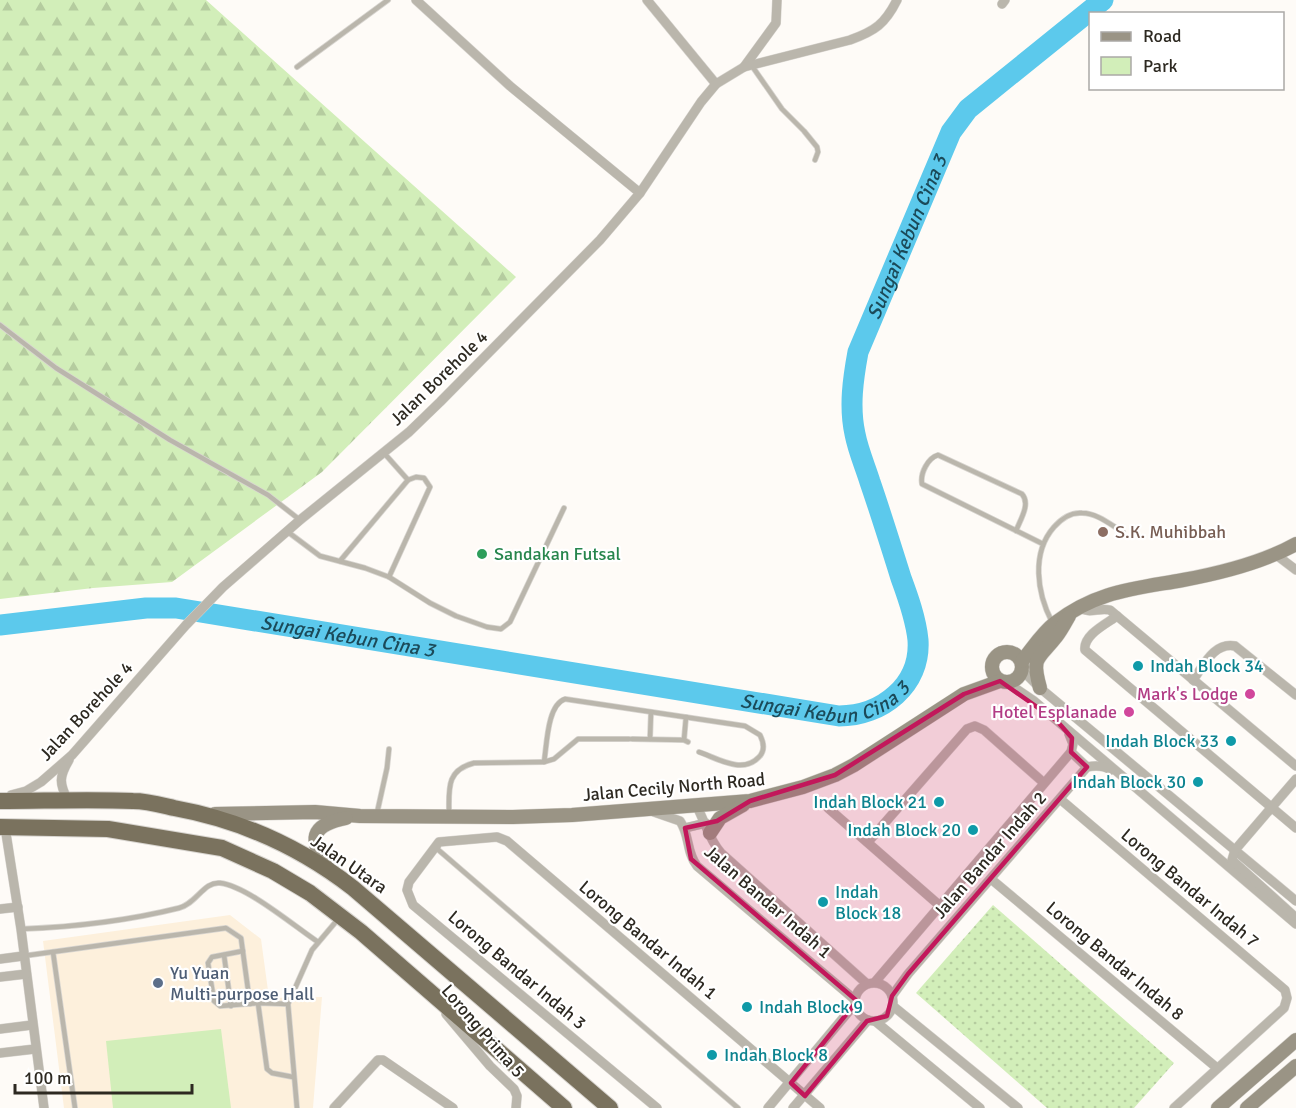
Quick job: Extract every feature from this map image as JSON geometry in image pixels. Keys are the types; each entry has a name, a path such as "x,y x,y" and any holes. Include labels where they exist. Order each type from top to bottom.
{"highway":[{"name":"Jalan Utara","path":"0,799 136,801 207,814 258,831 288,846 329,870 353,888 610,1108"},
{"path":"2,827 108,829 222,848 273,871 310,893 341,916 564,1108"}],"main road":[{"path":"1018,661 1006,651 997,655 992,664 999,677 1016,679 1018,661 1052,626 1075,610 1107,594 1215,573 1275,554 1296,544"},
{"path":"1040,688 1035,665 1037,658 1056,638 1075,610"},
{"name":"Jalan Cecily North Road","path":"207,814 306,812 360,816 560,815 750,801 794,790 835,775 855,765 964,694 969,687 999,677"},
{"path":"708,828 725,814 750,801"},
{"name":"Jalan Cecily North Road","path":"329,870 318,853 315,843 318,829 331,822 360,816"},
{"path":"1218,1108 1296,1040"},
{"path":"1246,1108 1296,1066"}],"street":[{"path":"416,0 510,86 640,193"},
{"path":"646,0 716,84"},
{"path":"748,66 776,23 777,0"},
{"name":"Jalan Borehole 4","path":"0,799 26,791 41,782 72,755 223,587 300,520 409,432 600,240 640,193 701,102 716,84 748,66 866,34 882,24 897,0"},
{"path":"1275,554 1296,570"},
{"path":"1075,610 1090,612 1110,610 1296,766"},
{"path":"1117,616 1087,638 1084,645 1085,651 1296,828"},
{"path":"1193,680 1218,647 1227,644 1235,646 1296,694"},
{"path":"1018,661 1040,688 1296,901"},
{"path":"999,677 1034,701 1296,924"},
{"path":"1057,721 1072,738 1071,752 1087,767 1105,766 1124,777"},
{"path":"868,842 967,729 975,726 984,730 1044,783"},
{"name":"Jalan Bandar Indah 2","path":"871,983 893,963 939,905 1071,752"},
{"path":"68,801 60,781 72,755"},
{"name":"Jalan Bandar Indah 2","path":"893,1001 908,974 1087,767"},
{"path":"1296,779 1232,855 1234,863 1271,893 1296,918"},
{"name":"Lorong Bandar Indah 7","path":"1060,799 1285,990 1287,998 1284,1008 1217,1068"},
{"name":"Jalan Bandar Indah 1","path":"696,805 715,846 721,853 871,983"},
{"path":"828,808 939,905"},
{"path":"644,809 677,819 685,828 708,828"},
{"path":"2,827 4,860 18,907 44,1108"},
{"name":"Jalan Bandar Indah 1","path":"685,828 691,859 697,866 854,1002"},
{"name":"Lorong Bandar Indah 1","path":"437,845 497,837 507,841 820,1108"},
{"name":"Lorong Bandar Indah 3","path":"437,845 409,882 407,890 413,905 657,1108"},
{"name":"Lorong Bandar Indah 8","path":"991,879 1217,1068"},
{"path":"0,909 18,907"},
{"path":"0,959 23,956"},
{"path":"0,977 26,974"},
{"name":"Lorong Prima 5","path":"416,979 490,1066 514,1089 517,1096 516,1108"},
{"path":"768,1108 791,1083 854,1002 860,987 871,983 886,986 893,1001 1018,1108"},
{"path":"794,1108 872,1021 887,1016 893,1001"},
{"path":"854,1002 859,1014 872,1021 980,1108"},
{"path":"0,1029 32,1025"},
{"path":"0,1053 35,1049"},
{"path":"334,1108 378,1060 383,1060 453,1108"},
{"path":"1173,1108 1217,1068"}],"lane":[{"path":"297,67 388,0"},
{"path":"748,66 782,109 817,147 815,160"},
{"path":"0,325 56,368 170,440 268,495 300,520"},
{"path":"384,453 408,480"},
{"path":"1016,531 1027,504 1022,494 938,454 931,458 922,474 922,484 1016,531 1043,544"},
{"path":"340,561 408,480 416,477 424,478 430,487 388,577"},
{"path":"288,532 320,556 388,577 456,616 487,627 501,629 510,622 564,508"},
{"path":"1052,626 1039,577 1040,552 1050,532 1062,518 1080,512 1095,515 1124,532"},
{"path":"544,762 553,709 564,699 751,728 760,735 764,746 758,759 745,765 734,765 699,752"},
{"path":"650,739 651,712"},
{"path":"450,816 450,785 453,776 464,765 544,762 554,759 578,739 686,741 686,717"},
{"path":"376,816 389,749"},
{"path":"437,845 738,1108"},
{"path":"21,929 79,926 149,916 184,907 209,885 219,882 245,892 318,942"},
{"path":"297,1108 288,1004 303,967 318,942 341,916"},
{"path":"23,956 226,928 241,938 250,1004"},
{"path":"243,951 212,957 208,963 214,1001 220,1006 258,1003 288,1004"},
{"path":"54,952 75,1108"},
{"path":"224,955 231,1005"},
{"path":"258,1003 267,1069 272,1073 293,1077"}],"highlighted area":[{"path":"1000,681 1057,721 1072,738 1071,752 1087,767 908,974 892,996 887,1016 867,1021 805,1096 791,1083 857,1001 691,859 685,828 717,821 750,801 835,775 964,694"}],"shaded area":[{"path":"230,915 261,939 269,998 322,997 313,1108 64,1108 43,941"}],"green space":[{"path":"0,0 206,0 516,277 322,472 172,582 0,599"},
{"path":"993,905 1174,1063 1134,1108 1047,1108 916,993"},
{"path":"221,1029 231,1108 113,1108 106,1041"}],"waterway":[{"name":"Sungai Kebun Cina 3","path":"0,625 146,608 176,608 839,716 855,715 884,704 906,684 913,671 918,640 911,608 855,434 852,403 858,352 951,132 968,109 1103,0"}],"place":[{"name":"S.K. Muhibbah","path":"1103,532"},
{"name":"Sandakan Futsal","path":"482,554"},
{"name":"Indah Block 34","path":"1138,666"},
{"name":"Mark's Lodge","path":"1250,694"},
{"name":"Hotel Esplanade","path":"1129,712"},
{"name":"Indah Block 33","path":"1231,741"},
{"name":"Indah Block 30","path":"1198,782"},
{"name":"Indah Block 21","path":"939,802"},
{"name":"Indah Block 20","path":"973,830"},
{"name":"Indah Block 18","path":"823,902"},
{"name":"Yu Yuan Multi-purpose Hall","path":"158,983"},
{"name":"Indah Block 9","path":"747,1007"},
{"name":"Indah Block 8","path":"712,1055"}]}
